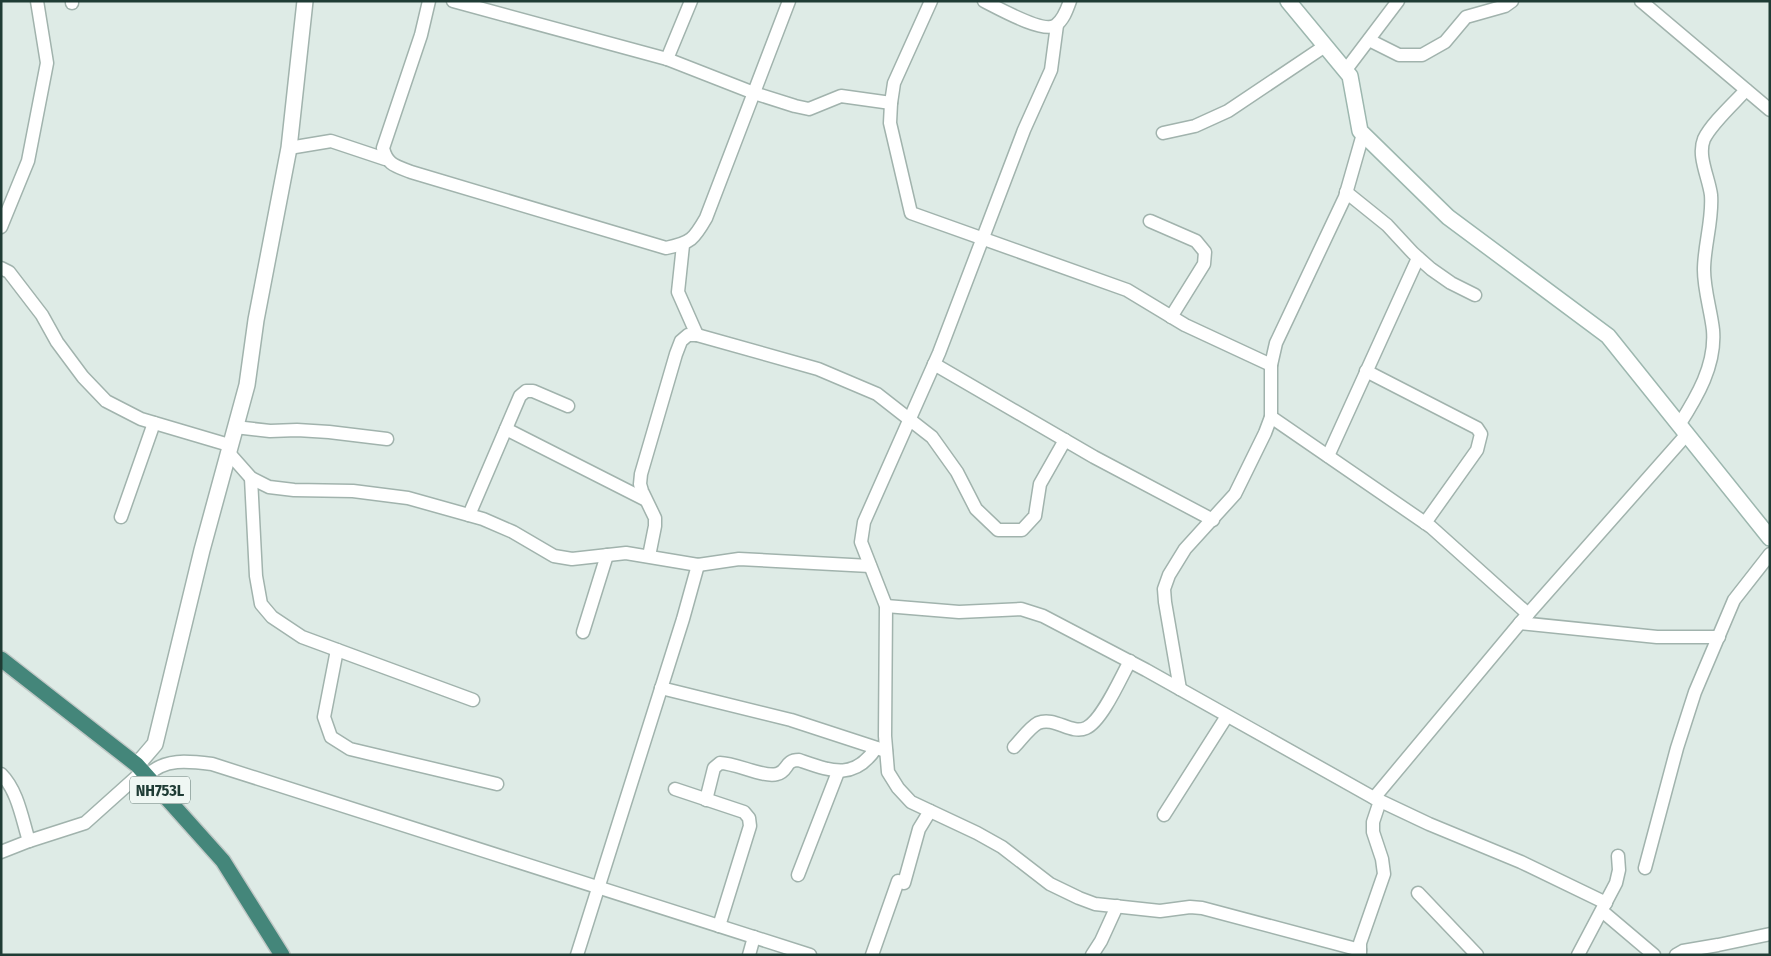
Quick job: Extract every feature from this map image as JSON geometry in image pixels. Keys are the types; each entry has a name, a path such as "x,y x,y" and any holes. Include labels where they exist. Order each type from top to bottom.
{"highway":[{"name":"NH753L","path":"2,660 142,771 224,862 282,955"}],"street":[{"path":"1,227 28,161 47,63 37,1"},
{"path":"1,852 85,823 142,771 155,744 166,692 228,449 247,385 256,320 289,148 305,1"},
{"path":"385,159 383,148 421,35 429,1"},
{"path":"453,1 475,4 667,59 754,93 795,106 809,109 841,96 891,103"},
{"path":"667,59 691,1"},
{"path":"289,148 330,141 385,159 411,172 666,248 683,244 696,235 706,218 789,1"},
{"path":"931,1 894,83 891,103 890,123 911,213 1127,290 1185,325 1271,365"},
{"path":"984,1 1040,26 1050,28 1064,17 1070,1"},
{"path":"1288,1 1350,76 1360,130 1448,217 1608,336 1770,538"},
{"path":"1346,71 1398,1"},
{"path":"1369,40 1399,55 1422,54 1445,42 1466,17 1505,6 1512,1"},
{"path":"1641,1 1770,110"},
{"path":"1056,25 1051,70 1024,130 934,364 864,522 861,542 886,606 885,736 881,749 888,772 898,788 911,802 977,833 1002,847 1050,884 1095,904 1160,911 1190,907 1202,908 1360,952 1360,943 1368,916 1384,874 1372,822 1377,800 1524,618 1683,429 1705,379 1713,340 1704,271 1711,196 1702,158 1703,140 1746,90"},
{"path":"1163,133 1195,126 1228,111 1325,46"},
{"path":"1180,689 1164,589 1169,575 1185,549 1235,494 1265,434 1271,417 1271,365 1276,343 1346,192 1364,134"},
{"path":"1346,192 1387,226 1418,258 1451,283 1475,295"},
{"path":"1150,221 1196,241 1205,252 1204,264 1171,317"},
{"path":"683,244 678,292 696,335"},
{"path":"1328,456 1418,258"},
{"path":"1,268 9,272 42,315 57,342 83,377 106,401 141,419 228,449 250,478 269,487 294,490 353,491 408,498 469,515 513,532 554,556 572,559 626,553 698,565 739,559 870,566"},
{"path":"649,556 655,518 644,499 640,484 676,354 681,341 688,335 696,335 818,369 878,394 932,437 957,472 976,509 998,530 1022,530 1035,516 1040,484 1065,440"},
{"path":"934,364 1065,440 1212,520"},
{"path":"1366,371 1477,428 1481,434 1477,450 1425,523"},
{"path":"469,515 520,396 526,390 533,391 568,406"},
{"path":"1271,417 1425,523 1524,618 1657,637 1719,637"},
{"path":"122,517 154,423"},
{"path":"234,427 270,431 329,432 387,439"},
{"path":"506,429 644,499"},
{"path":"250,478 256,576 261,604 272,617 302,637 473,700"},
{"path":"1645,868 1677,748 1695,692 1734,600 1770,554"},
{"path":"583,632 607,555"},
{"path":"577,955 683,619 698,565"},
{"path":"886,606 959,612 1022,609 1043,616 1130,661 1377,800 1521,862 1604,907 1654,955"},
{"path":"337,650 324,717 332,737 350,749 497,784"},
{"path":"1014,747 1036,724 1044,721 1078,730 1086,728 1097,720 1130,661"},
{"path":"661,688 791,720 881,749"},
{"path":"1164,815 1227,716"},
{"path":"706,800 714,768 720,763 728,763 769,774 777,774 785,770 788,763 793,760 799,760 838,772 860,766 881,749"},
{"path":"142,771 153,770 181,761 212,764 810,955"},
{"path":"798,875 838,772"},
{"path":"1,774 10,785 16,798 29,841"},
{"path":"674,790 744,812 749,818 750,826 719,926"},
{"path":"872,955 901,882 919,829 930,811"},
{"path":"1578,955 1616,883 1619,870 1618,856"},
{"path":"1418,893 1477,955"},
{"path":"1092,955 1101,941 1117,906"},
{"path":"1676,955 1683,950 1770,934"},
{"path":"749,955 754,937"}]}
